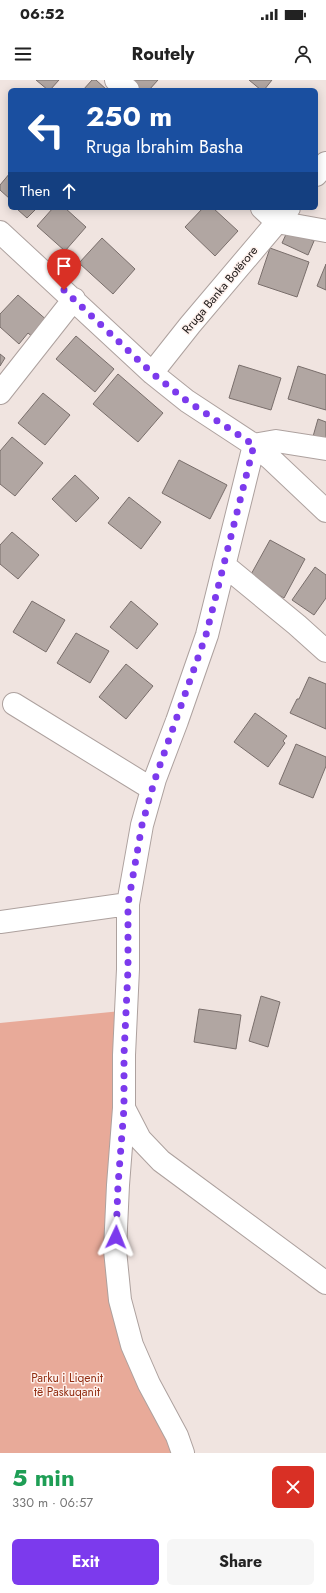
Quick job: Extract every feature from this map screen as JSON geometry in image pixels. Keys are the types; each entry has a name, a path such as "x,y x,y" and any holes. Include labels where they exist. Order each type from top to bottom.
{"street":[{"path":"116,80 126,88"},
{"path":"318,173 326,163"},
{"path":"276,213 326,231"},
{"name":"Rruga Banka Botërore","path":"152,373 276,213"},
{"path":"0,232 74,299 152,373 187,401 254,445 326,511"},
{"path":"0,393 74,299"},
{"path":"254,445 276,441 326,449"},
{"path":"183,1453 177,1436 149,1384 132,1345 120,1300 115,1250 124,1108 124,1055 128,969 128,904 142,825 152,788 206,635 254,445"},
{"path":"224,565 326,651"},
{"path":"14,704 152,788"},
{"path":"0,922 128,904"},
{"path":"124,1108 140,1138 161,1161 326,1283"}],"green space":[{"name":"Parku i Liqenit të Paskuqanit","path":"121,1011 107,1249 175,1453 0,1453 0,1023"}],"building":[{"path":"36,80 59,80 52,88 46,88"},
{"path":"92,80 96,80 105,88 85,88"},
{"path":"129,80 158,80 151,88 138,88"},
{"path":"249,80 272,80 266,88 259,88"},
{"path":"8,175 8,197 0,190 0,185"},
{"path":"18,210 35,210 27,218"},
{"path":"51,210 67,210 86,227 65,251 37,226"},
{"path":"201,210 215,210 238,231 215,256 185,227"},
{"path":"288,230 314,241 308,255 282,243"},
{"path":"102,238 135,269 113,294 79,263"},
{"path":"270,248 309,262 297,297 258,284"},
{"path":"326,264 326,290 317,286"},
{"path":"18,295 49,322 35,339 28,333 19,344 0,327 0,314"},
{"path":"76,336 114,369 95,392 56,359"},
{"path":"0,354 5,358 0,366"},
{"path":"239,365 281,378 271,410 229,398"},
{"path":"298,366 326,375 326,410 288,399"},
{"path":"118,374 163,413 138,442 93,404"},
{"path":"43,393 70,415 45,445 18,423"},
{"path":"318,419 326,422 326,444 312,440"},
{"path":"12,437 43,463 15,496 0,484 0,451"},
{"path":"179,460 227,485 210,519 162,493"},
{"path":"75,475 99,498 76,522 52,499"},
{"path":"129,497 161,522 141,549 108,523"},
{"path":"12,532 39,555 18,579 0,564 0,545"},
{"path":"270,540 305,559 284,598 249,578"},
{"path":"315,567 326,575 326,598 314,615 292,600"},
{"path":"32,601 65,620 46,652 13,632"},
{"path":"131,601 158,624 137,649 110,627"},
{"path":"76,633 109,651 90,683 57,663"},
{"path":"126,664 153,686 126,719 99,697"},
{"path":"309,677 326,684 326,729 290,713 297,699 299,699"},
{"path":"255,713 287,736 283,741 285,743 268,767 234,742"},
{"path":"296,744 326,757 326,766 313,798 279,784"},
{"path":"261,996 280,1002 268,1047 249,1041"},
{"path":"199,1009 241,1015 236,1049 194,1042"}],"route":[{"path":"64,290 152,373 187,401 254,445 206,635 177,721 155,779 142,825 128,904 128,969 124,1055 124,1108 118,1185 116,1237"}]}
